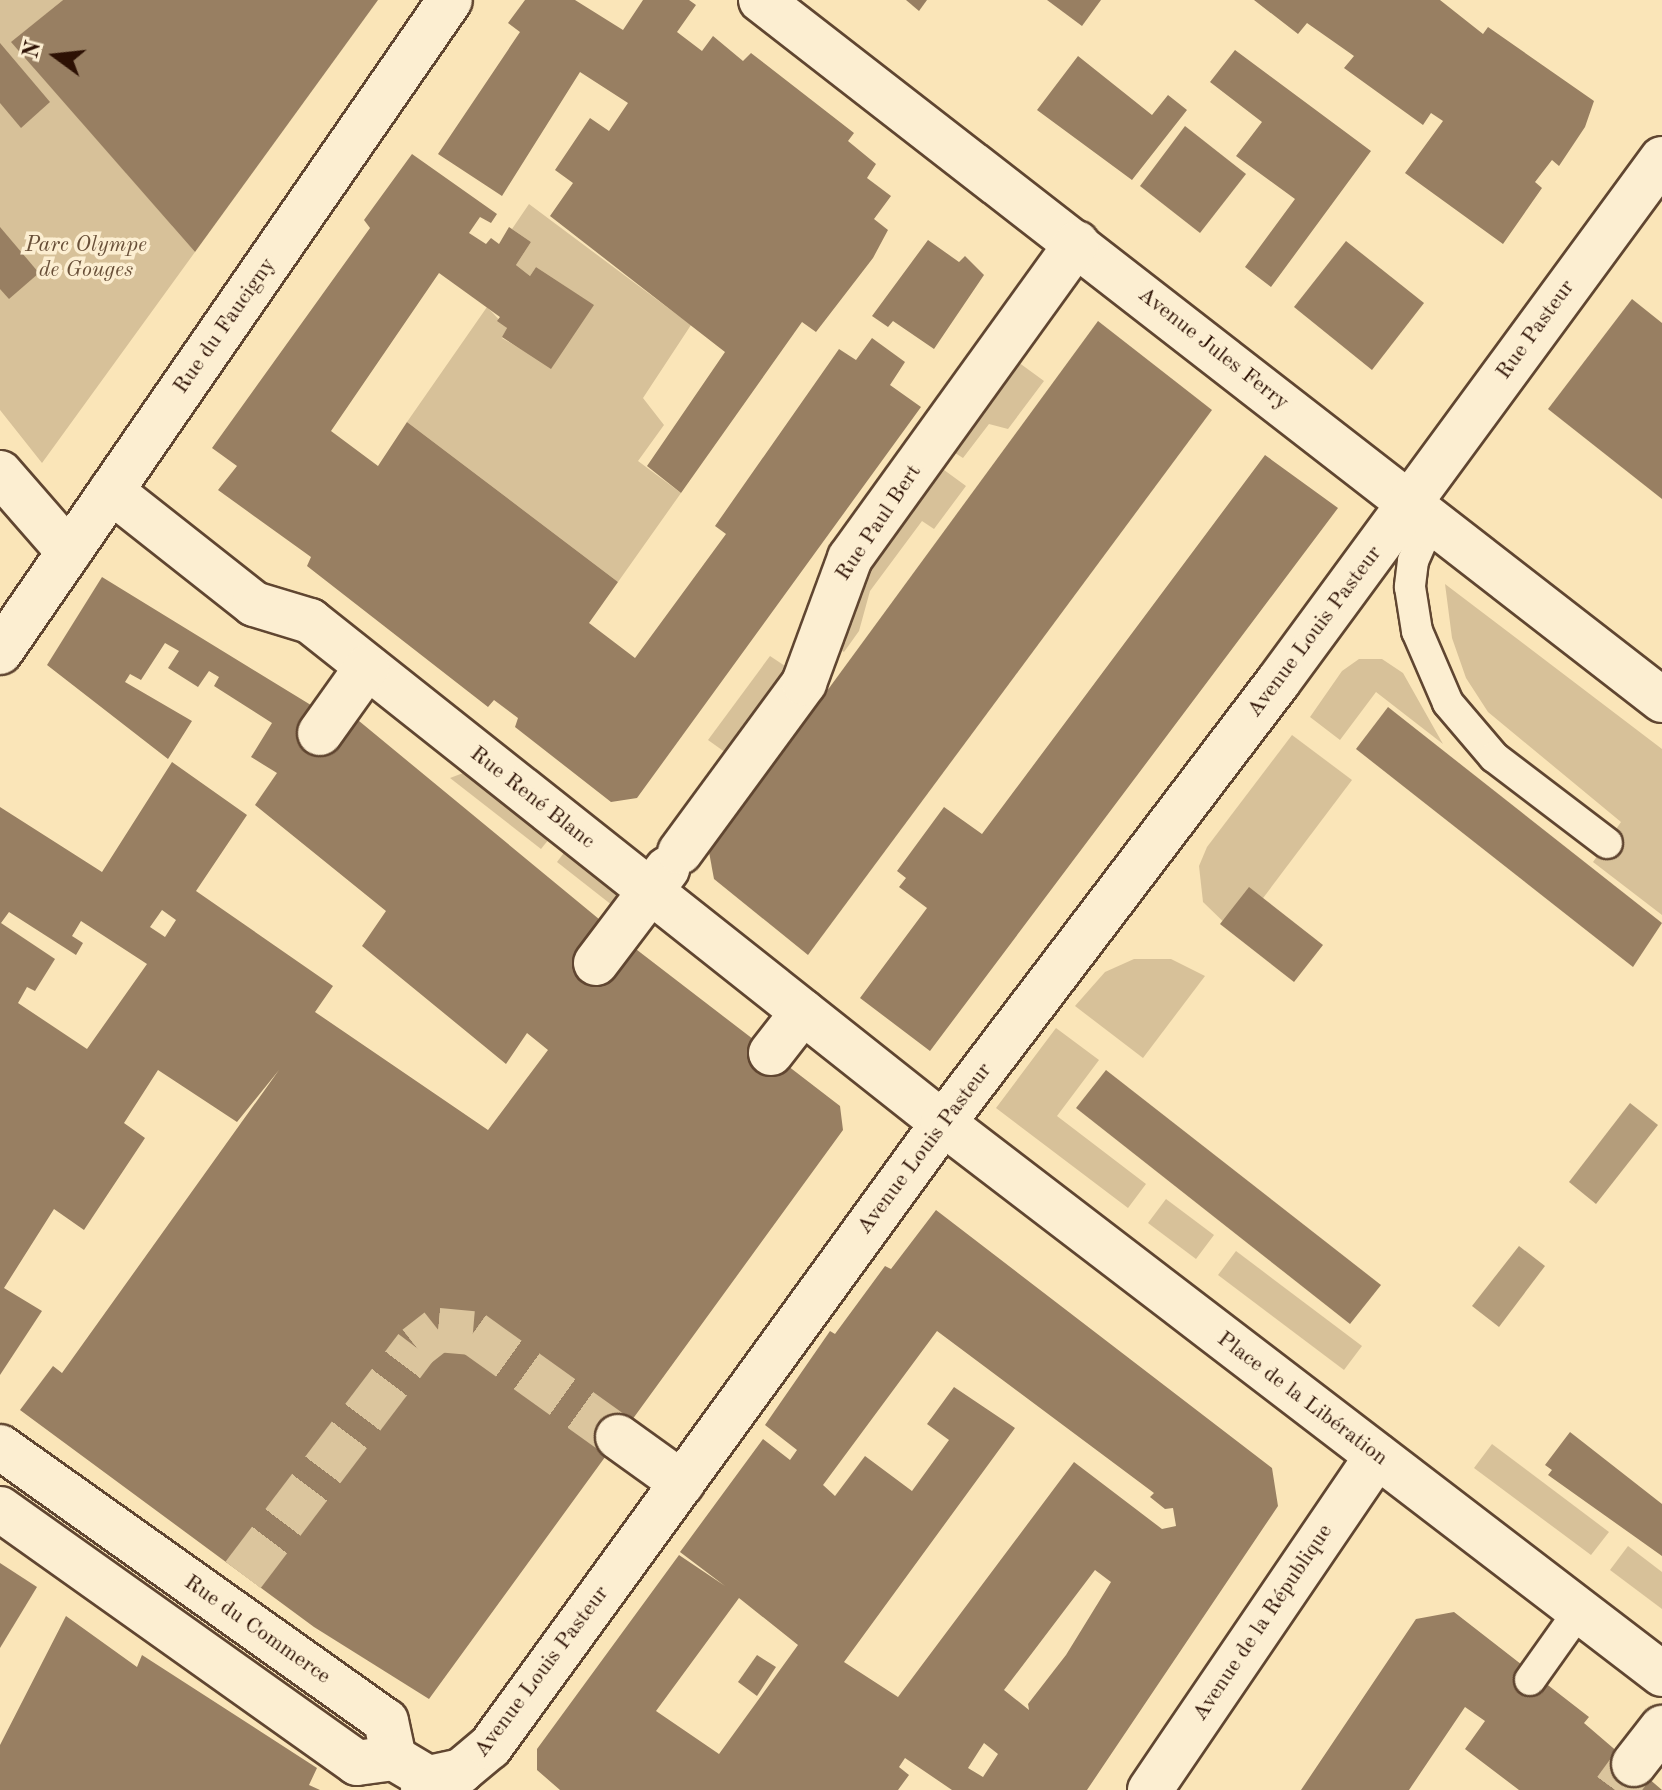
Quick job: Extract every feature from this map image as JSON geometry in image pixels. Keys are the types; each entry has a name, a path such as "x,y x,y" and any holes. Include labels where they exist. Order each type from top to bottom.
{"street":[{"name":"Rue du Faucigny","path":"0,652 450,0"},
{"name":"Avenue Jules Ferry","path":"761,0 1662,700"},
{"name":"Rue Pasteur","path":"1421,510 1662,159"},
{"name":"Rue Paul Bert","path":"596,963 804,683 843,570 1077,243"},
{"path":"0,473 69,552"},
{"name":"Rue René Blanc","path":"111,491 254,604 310,621 943,1123"},
{"name":"Avenue Louis Pasteur","path":"424,1779 461,1771 490,1747 943,1123 1278,682 1421,510"},
{"path":"320,733 367,667"},
{"path":"771,1053 803,1012"},
{"name":"Place de la Libération","path":"943,1123 1662,1674"},
{"path":"618,1437 682,1483"},
{"name":"Rue du Commerce","path":"0,1447 98,1516 233,1590 386,1721 424,1779"},
{"name":"Avenue de la République","path":"1150,1790 1377,1456"},
{"path":"0,1509 357,1763 424,1779"},
{"path":"74,1562 98,1516"},
{"path":"1634,1764 1662,1728"}],"lane":[{"path":"1421,510 1410,587 1417,631 1448,703 1494,757 1607,843"},
{"path":"1530,1680 1579,1611"}],"green space":[{"name":"Parc Olympe de Gouges","path":"0,0 63,0 12,42 195,252 42,463 0,410"},
{"path":"529,204 691,325 643,398 664,425 638,461 681,493 618,582 407,422 487,307 507,328 502,338 538,359 593,305 536,267 530,276 516,265 531,242 512,229"},
{"path":"1018,362 1044,381 1008,429 989,424 963,458 952,451"},
{"path":"940,467 966,486 934,529 922,521 870,591 859,631 844,652 836,647 856,581"},
{"path":"1445,584 1662,749 1662,915 1593,862 1621,822 1488,712 1466,678 1452,638"},
{"path":"770,656 791,670 729,755 708,740"},
{"path":"1359,659 1382,659 1403,673 1443,744 1376,692 1340,740 1310,717 1342,671"},
{"path":"1292,735 1352,780 1236,934 1203,902 1199,866 1207,847"},
{"path":"471,770 553,834 541,849 450,778"},
{"path":"569,846 635,897 622,913 557,862"},
{"path":"1134,959 1171,959 1205,976 1143,1058 1075,1006 1105,972"},
{"path":"1056,1028 1099,1060 1057,1116 1146,1184 1128,1208 996,1108"},
{"path":"1166,1199 1214,1235 1196,1259 1148,1223"},
{"path":"1236,1251 1362,1346 1344,1370 1218,1275"},
{"path":"1492,1444 1609,1532 1591,1555 1474,1468"},
{"path":"1628,1546 1662,1572 1662,1609 1610,1570"}],"shaded area":[{"path":"1630,1103 1658,1125 1596,1204 1569,1182"},
{"path":"1519,1246 1545,1266 1499,1327 1472,1306"}],"building":[{"path":"63,0 378,0 195,252 11,42"},
{"path":"525,0 575,0 623,30 643,0 689,0 696,5 677,32 702,51 713,36 743,61 751,53 854,133 848,141 876,164 867,178 891,196 874,219 888,230 873,258 816,332 802,322 681,493 647,466 725,352 550,216 573,183 555,170 590,118 609,131 628,103 580,72 502,196 438,154 520,32 508,23"},
{"path":"906,0 927,0 919,11"},
{"path":"1047,0 1101,0 1082,26"},
{"path":"1254,0 1440,0 1483,34 1488,27 1594,101 1585,127 1559,166 1552,160 1535,182 1542,188 1503,244 1405,173 1443,121 1431,113 1423,125 1344,68 1354,56 1307,23 1298,34"},
{"path":"0,43 50,102 21,128 0,103"},
{"path":"1235,50 1371,151 1271,287 1245,267 1295,199 1236,156 1262,122 1210,82"},
{"path":"1078,56 1152,115 1168,95 1187,110 1132,180 1037,110"},
{"path":"1185,126 1246,174 1200,233 1140,186"},
{"path":"412,154 497,214 491,223 480,217 469,233 486,244 491,238 499,244 509,227 531,242 516,265 530,276 536,267 594,305 551,369 502,337 507,328 497,321 500,317 439,273 331,431 378,466 407,422 618,582 589,623 635,658 726,534 715,526 839,349 856,360 872,338 905,362 890,385 921,407 637,798 611,802 515,727 518,718 494,700 488,707 307,566 311,557 218,490 237,466 212,448 370,228 364,220"},
{"path":"0,227 39,273 9,299 0,289"},
{"path":"928,240 959,262 965,256 984,275 934,349 893,321 888,327 872,316"},
{"path":"1346,241 1424,303 1372,370 1294,307"},
{"path":"1632,299 1662,323 1662,499 1548,409"},
{"path":"1098,321 1212,410 808,955 714,879 709,852"},
{"path":"1265,455 1338,508 930,1051 860,998 927,908 899,887 906,878 897,871 944,807 982,834"},
{"path":"102,577 319,710 353,716 628,943 840,1106 843,1130 429,1699 314,1627 20,1410 53,1366 62,1373 279,1070 237,1122 158,1070 124,1123 145,1138 84,1230 54,1209 4,1288 42,1311 0,1375 0,807 102,872 172,762 247,815 196,891 333,986 315,1012 488,1130 548,1050 527,1033 506,1064 362,946 386,911 255,805 277,773 251,757 272,723 214,686 219,677 209,671 198,687 168,668 179,651 165,643 141,680 130,674 125,682 192,721 168,759 47,665","holes":["162,910 176,920 165,937 150,927","9,912 76,955 83,943 72,936 81,921 147,964 87,1049 18,1003 27,987 35,991 55,959 1,923"]},
{"path":"1388,707 1662,923 1633,967 1356,749"},
{"path":"1249,887 1323,945 1294,982 1220,924"},
{"path":"1106,1070 1381,1285 1350,1324 1076,1108"},
{"path":"936,1210 1272,1468 1278,1506 1087,1790 952,1790 905,1758 899,1767 909,1775 898,1790 560,1790 537,1770 537,1749 679,1555 725,1586 680,1552 763,1439 790,1460 797,1450 765,1425 830,1331 835,1334 885,1266 891,1269","holes":["937,1331 1154,1493 1150,1497 1165,1509 1173,1508 1176,1526 1162,1529 1074,1462 898,1697 844,1662 1015,1428 954,1387 927,1424 949,1440 912,1491 865,1456 835,1496 823,1485","1095,1570 1111,1582 1066,1655 1028,1704 1029,1710 1004,1690","739,1598 798,1645 719,1754 656,1711","984,1743 998,1754 983,1777 968,1768"]},
{"path":"1570,1432 1662,1504 1662,1556 1548,1475 1552,1470 1545,1465"},
{"path":"0,1563 37,1587 0,1648"},
{"path":"1454,1612 1589,1717 1584,1723 1662,1790 1519,1790 1465,1749 1485,1721 1465,1707 1409,1790 1301,1790 1416,1619"},
{"path":"66,1616 137,1667 142,1655 317,1768 309,1785 320,1790 0,1790 0,1745"},
{"path":"757,1655 776,1667 757,1696 738,1682"}],"tunnel":[{"path":"243,1575 416,1347 438,1330 473,1333 618,1437"},
{"path":"1615,1790 1634,1764"}]}
